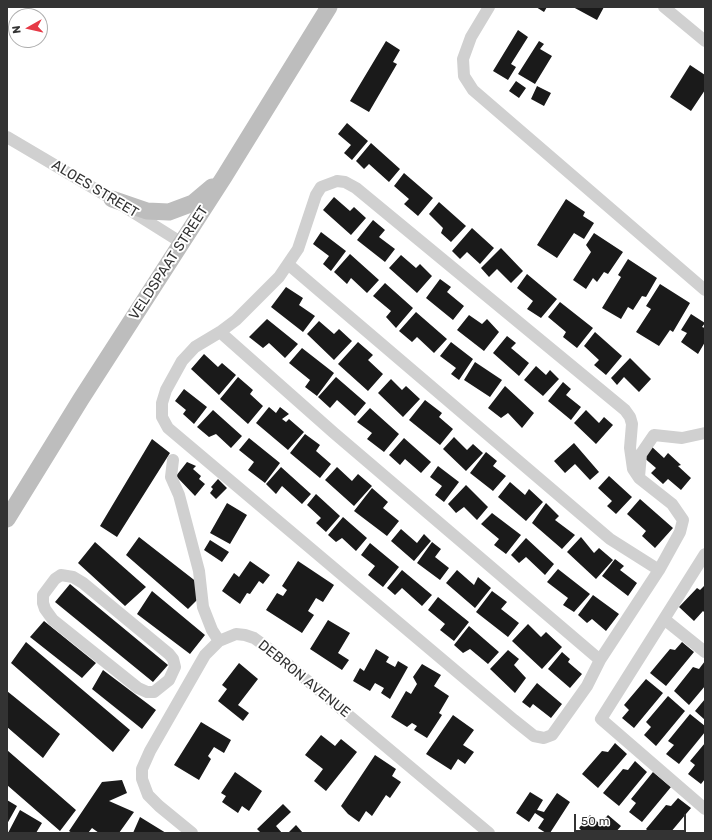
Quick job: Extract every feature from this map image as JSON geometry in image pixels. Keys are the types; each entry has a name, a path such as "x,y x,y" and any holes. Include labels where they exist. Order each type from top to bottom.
{"street":[{"name":"VELDSPAAT STREET","path":"7,519 81,399 224,177 329,7"},
{"path":"489,7 471,37 463,59 464,76 473,90 705,290"},
{"path":"664,7 705,41"},
{"name":"ALOES STREET","path":"7,137 112,199 182,243"},
{"path":"112,199 147,212 169,212 193,203 224,177"},
{"path":"337,181 345,182 356,188 625,410 630,417 632,424 631,459 634,469 639,478 666,498 683,520 680,532 659,570 600,660 587,686 552,735 544,738 534,736 168,428 162,417 162,403 166,390 182,361 195,347 220,332 265,292 289,265 298,250 316,195 321,188 337,181"},
{"path":"289,265 610,539 659,570"},
{"path":"220,332 358,454 600,660"},
{"path":"639,478 641,454 654,435 682,438 705,433"},
{"path":"173,460 172,477 179,495 199,571 204,607 212,630 219,641"},
{"path":"705,554 601,719 705,809"},
{"path":"61,575 66,575 83,583 169,654 173,659 175,667 169,680 154,692 147,692 138,688 53,620 43,603 44,595 55,579 61,575"},
{"path":"664,619 705,652"},
{"name":"DEBRON AVENUE","path":"192,833 148,795 142,779 142,769 150,751 205,655 219,641 236,634 254,638 272,651 489,833"},
{"path":"169,680 184,690"}],"building":[{"path":"536,7 547,7 544,12"},
{"path":"573,7 604,7 597,20"},
{"path":"518,30 528,37 511,64 516,67 508,80 493,71"},
{"path":"386,41 400,50 393,62 397,64 369,112 350,101"},
{"path":"539,41 544,44 540,49 552,56 535,84 518,74"},
{"path":"690,65 705,75 705,90 691,111 670,97"},
{"path":"516,81 526,88 519,98 509,91"},
{"path":"537,86 551,93 544,106 531,99"},
{"path":"347,123 368,141 352,160 344,153 351,145 338,134"},
{"path":"371,143 400,169 389,182 369,164 364,169 356,161"},
{"path":"404,173 433,198 418,216 404,204 409,199 394,186"},
{"path":"334,197 350,211 354,207 366,218 351,235 323,210"},
{"path":"566,199 585,212 583,216 594,223 584,239 574,233 557,258 537,245"},
{"path":"439,202 466,226 451,242 441,233 443,228 429,214"},
{"path":"373,220 385,230 379,237 395,249 385,262 357,240"},
{"path":"472,228 494,248 480,264 467,252 460,259 452,251"},
{"path":"321,232 346,251 331,271 323,264 329,256 313,244"},
{"path":"594,233 623,252 608,274 604,272 597,282 593,278 586,289 573,280 591,252 586,245"},
{"path":"501,248 523,271 511,283 497,269 489,277 481,268"},
{"path":"350,254 379,280 367,293 351,278 347,284 334,272"},
{"path":"401,255 416,268 420,264 432,276 417,293 389,268"},
{"path":"628,259 657,278 646,297 642,296 633,310 628,307 621,319 602,308 621,277 618,275"},
{"path":"527,274 557,299 541,318 527,309 533,301 517,288"},
{"path":"440,279 451,287 447,292 464,306 453,320 426,298"},
{"path":"385,283 413,308 396,328 386,317 391,311 373,296"},
{"path":"660,284 690,303 673,332 670,330 659,346 636,332 651,309 646,306"},
{"path":"286,287 303,298 299,305 315,316 303,332 271,307"},
{"path":"560,302 593,328 577,348 563,337 566,332 548,317"},
{"path":"416,312 447,339 434,353 417,337 412,342 399,331"},
{"path":"691,314 705,323 702,327 705,328 705,342 698,354 681,342 687,333 681,330"},
{"path":"469,315 482,324 487,319 499,332 484,351 457,330"},
{"path":"267,319 298,344 285,358 269,343 263,348 249,337"},
{"path":"319,321 334,334 339,329 352,341 334,360 307,334"},
{"path":"595,332 622,356 606,375 594,365 599,360 584,346"},
{"path":"507,336 516,343 511,348 529,363 519,376 493,353"},
{"path":"358,342 373,355 368,360 383,374 368,391 338,364"},
{"path":"451,342 473,359 459,380 451,374 456,368 440,356"},
{"path":"302,348 334,373 317,396 305,387 310,380 289,363"},
{"path":"204,354 218,367 222,363 236,375 219,395 191,369"},
{"path":"630,358 651,379 639,392 624,377 617,385 611,378"},
{"path":"475,362 502,380 490,397 464,380"},
{"path":"536,366 546,375 550,370 559,379 543,396 524,380"},
{"path":"238,377 253,390 250,394 263,406 248,424 220,399"},
{"path":"336,377 366,403 355,416 337,400 330,408 318,397"},
{"path":"391,379 402,390 406,386 420,399 403,417 378,393"},
{"path":"563,382 571,389 566,395 581,407 571,420 548,401"},
{"path":"505,386 534,413 522,428 508,413 501,418 488,408"},
{"path":"184,389 207,407 194,424 183,414 186,410 175,401"},
{"path":"425,400 442,413 439,417 453,429 440,445 409,420"},
{"path":"269,407 276,413 280,407 289,414 282,419 286,422 289,419 304,432 288,450 256,423"},
{"path":"370,408 399,434 384,452 367,439 372,433 357,422"},
{"path":"213,410 242,436 231,448 216,434 209,437 197,427"},
{"path":"586,410 599,423 604,417 613,425 596,444 574,423"},
{"path":"305,434 320,445 316,451 331,464 320,478 290,453"},
{"path":"454,437 467,450 473,444 483,453 466,471 443,449"},
{"path":"249,438 280,463 265,483 248,470 254,462 239,450"},
{"path":"404,438 431,462 421,473 405,459 400,465 389,455"},
{"path":"152,439 170,453 117,537 100,526"},
{"path":"574,443 599,472 590,480 575,464 565,473 554,461"},
{"path":"651,446 664,458 668,453 681,465 678,466 691,478 681,490 668,479 663,484 651,473 656,468 642,456"},
{"path":"486,452 497,461 493,466 506,476 493,491 470,473"},
{"path":"187,462 196,466 193,469 201,476 199,479 205,484 195,496 176,476"},
{"path":"438,466 459,482 444,502 435,495 442,486 430,477"},
{"path":"281,467 311,494 302,504 282,486 276,494 266,484"},
{"path":"337,467 352,481 358,474 372,486 354,506 325,480"},
{"path":"609,476 632,497 616,514 607,506 612,501 598,488"},
{"path":"218,479 227,488 216,499 210,493 213,489 211,487"},
{"path":"510,482 525,495 529,489 543,502 526,521 498,497"},
{"path":"466,485 488,507 477,520 464,507 456,513 448,504"},
{"path":"372,488 388,502 383,508 399,521 387,536 354,511"},
{"path":"316,494 340,516 326,532 316,523 321,518 307,505"},
{"path":"640,499 673,528 655,548 642,536 646,531 627,514"},
{"path":"227,503 247,515 230,544 210,533"},
{"path":"546,503 559,516 555,520 575,535 562,549 532,523"},
{"path":"492,513 521,535 506,554 494,545 499,539 481,524"},
{"path":"343,517 367,538 356,551 342,538 336,542 328,535"},
{"path":"401,529 417,543 424,534 431,541 414,561 391,541"},
{"path":"139,537 207,590 188,609 126,555"},
{"path":"581,537 594,553 599,548 613,560 596,579 567,552"},
{"path":"526,538 554,564 545,575 526,557 519,563 511,555"},
{"path":"210,540 229,552 222,562 204,550"},
{"path":"95,542 146,587 125,606 78,563"},
{"path":"432,542 441,549 435,557 449,568 440,580 417,563"},
{"path":"370,543 399,567 383,587 368,575 375,566 361,555"},
{"path":"615,559 624,566 620,570 637,583 628,596 602,576"},
{"path":"250,561 270,575 263,584 259,581 250,594 247,593 240,604 222,591 234,573 239,577"},
{"path":"298,561 334,585 323,602 316,598 308,611 314,615 302,633 266,610 277,593 283,596 287,590 282,586"},
{"path":"558,569 590,594 574,612 563,605 568,598 547,582"},
{"path":"402,570 432,595 422,606 402,588 395,595 387,588"},
{"path":"457,570 474,585 478,577 491,588 475,608 446,583"},
{"path":"70,584 168,665 153,682 55,602"},
{"path":"705,585 705,613 703,611 694,621 679,607 697,588 700,590"},
{"path":"152,591 205,635 190,654 137,614"},
{"path":"492,591 507,602 501,609 519,623 508,637 476,612"},
{"path":"593,595 619,614 606,631 592,619 587,623 578,615"},
{"path":"438,597 469,622 454,641 440,630 445,624 428,610"},
{"path":"328,620 350,633 338,653 349,660 342,670 310,649"},
{"path":"44,621 96,663 82,678 30,637"},
{"path":"528,624 541,637 546,632 562,647 542,669 512,641"},
{"path":"469,626 499,652 488,664 470,649 463,653 454,645"},
{"path":"26,642 130,730 113,752 11,663"},
{"path":"682,642 694,652 666,686 650,673 670,649 675,650"},
{"path":"376,649 389,657 386,662 395,667 398,661 408,667 390,699 381,693 384,688 375,683 370,691 353,681 360,668 364,671"},
{"path":"508,650 519,659 514,665 526,678 515,693 490,669"},
{"path":"562,652 570,659 568,662 582,674 570,688 548,669"},
{"path":"705,661 705,686 689,705 674,691 693,667 699,669"},
{"path":"239,663 258,679 238,705 249,713 243,721 218,701 227,689 222,685"},
{"path":"422,664 441,675 434,686 449,696 439,713 442,715 427,738 414,730 417,726 412,723 407,727 391,717 406,691 411,694 417,684 413,677"},
{"path":"103,670 156,710 142,729 92,689"},
{"path":"646,679 663,693 634,728 622,718 629,710 624,705"},
{"path":"537,683 562,704 551,718 533,704 530,708 522,702"},
{"path":"7,691 60,734 43,758 7,727"},
{"path":"668,696 685,711 656,746 644,735 651,727 646,722"},
{"path":"705,699 705,720 695,711"},
{"path":"690,714 705,726 705,732 679,764 666,754 674,745 668,741"},
{"path":"453,715 474,730 463,745 474,752 465,764 458,759 451,770 426,754"},
{"path":"201,722 231,740 224,753 214,747 208,756 211,759 199,780 174,765"},
{"path":"321,735 335,746 341,739 357,752 326,791 314,781 323,769 305,755"},
{"path":"615,743 627,754 598,788 582,774 602,751 608,752"},
{"path":"705,743 705,779 701,784 688,774 695,765 690,761"},
{"path":"7,750 76,810 60,831 7,785"},
{"path":"375,755 396,769 392,776 401,782 390,798 386,795 372,816 366,811 359,822 348,814 341,806"},
{"path":"635,761 647,772 619,806 603,793 623,769 628,770"},
{"path":"235,772 262,791 249,811 242,806 238,813 222,802 226,796 221,793"},
{"path":"653,772 671,787 642,822 629,812 636,803 631,799"},
{"path":"122,780 127,793 109,801 134,812 119,833 99,833 92,828 88,833 72,833 69,831 102,782"},
{"path":"530,792 543,800 537,810 544,812 557,793 570,802 550,833 546,833 538,828 544,819 535,813 529,822 516,813"},
{"path":"678,798 691,808 670,833 650,833 646,829 666,805 671,806"},
{"path":"7,800 17,806 7,824"},
{"path":"283,804 291,812 276,826 282,833 261,833 257,829"},
{"path":"20,810 42,823 36,833 8,833"},
{"path":"590,815 600,824 608,815 621,826 615,833 584,833 579,828"},
{"path":"140,817 166,833 133,833"},
{"path":"296,825 303,833 288,833"}]}
